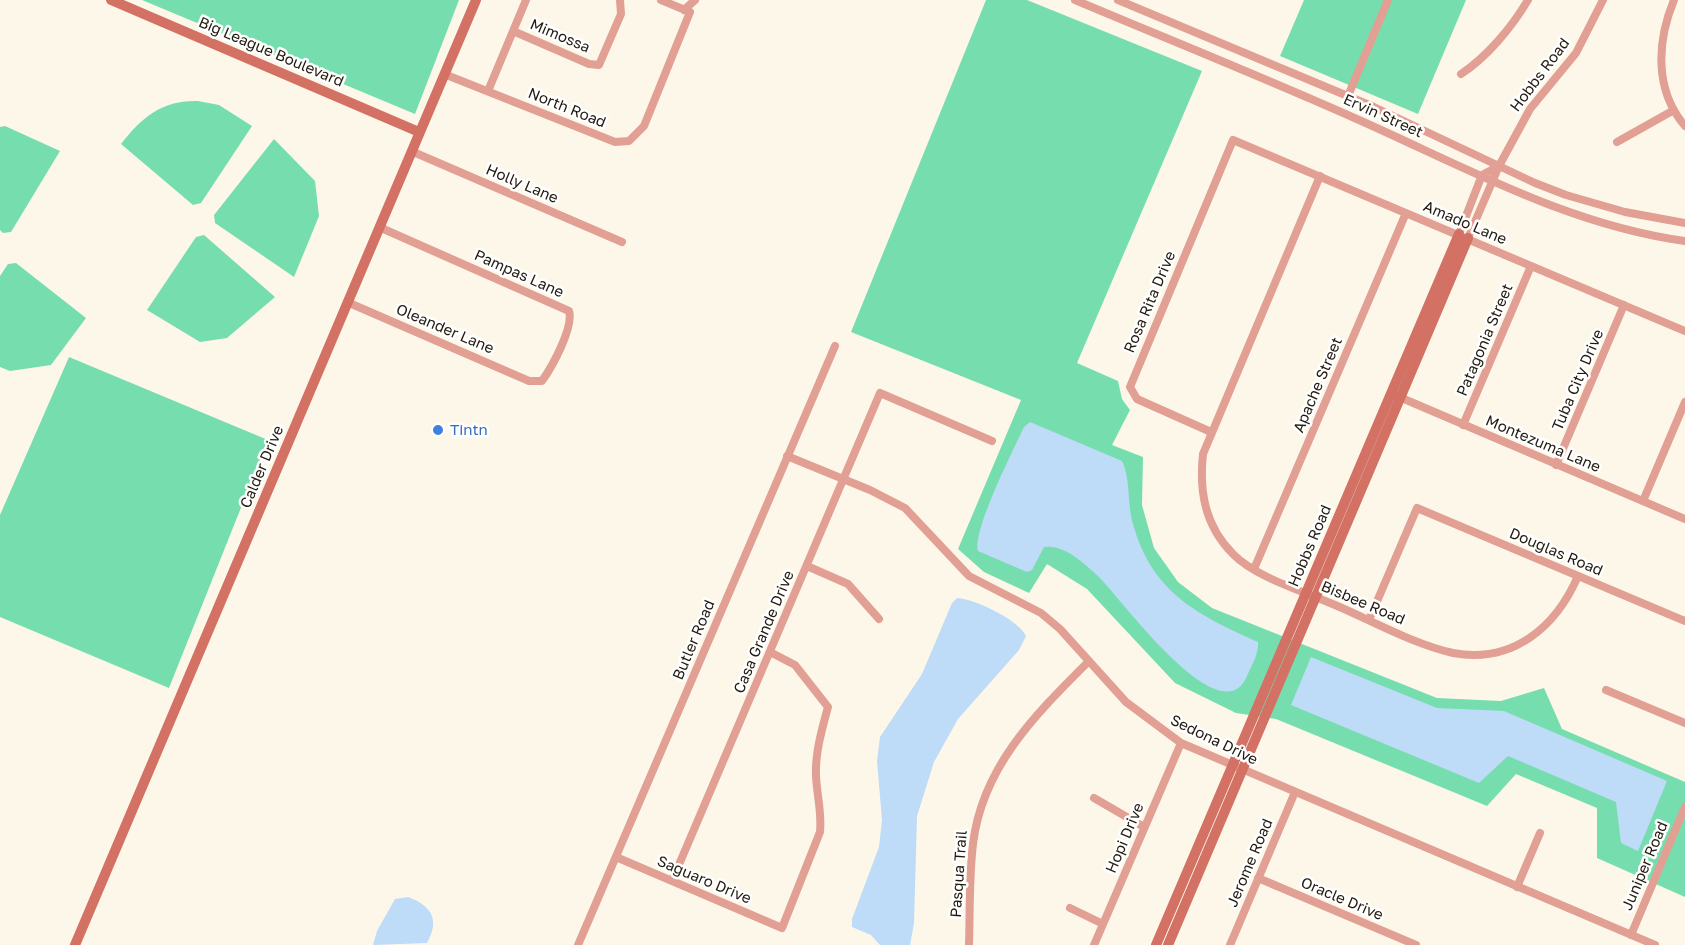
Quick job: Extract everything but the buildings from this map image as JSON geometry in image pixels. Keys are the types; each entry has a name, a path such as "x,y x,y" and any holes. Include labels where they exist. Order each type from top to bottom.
{"street":[{"name":"Big League Boulevard","path":"111,0 419,132"},
{"name":"Calder Drive","path":"75,945 476,0"},
{"path":"488,92 526,0"},
{"name":"Mimossa","path":"513,31 589,64 599,65 621,14 620,0"},
{"path":"661,0 684,10 695,0"},
{"name":"Ervin Street","path":"1075,0 1358,119 1493,182 1594,221 1685,242"},
{"name":"Ervin Street","path":"1118,0 1348,96 1566,195 1634,214 1685,223"},
{"path":"1348,96 1388,0"},
{"path":"1461,74 1474,66 1515,20 1528,0"},
{"name":"Hobbs Road","path":"1463,236 1530,109 1576,53 1604,0"},
{"path":"1674,0 1664,25 1660,54 1665,89 1674,110 1685,126"},
{"name":"North Road","path":"444,74 615,142 629,141 644,126 690,12 684,10"},
{"path":"1617,142 1674,110"},
{"name":"Amado Lane","path":"1233,140 1685,331"},
{"name":"Rosa Rita Drive","path":"1210,432 1137,399 1130,387 1233,140"},
{"name":"Holly Lane","path":"411,151 622,242"},
{"path":"1482,175 1499,166"},
{"name":"Hobbs Road","path":"1156,945 1237,768 1396,396 1463,236 1482,175"},
{"name":"Bisbee Road","path":"1320,176 1210,432 1203,454 1200,480 1207,516 1214,530 1233,554 1254,569 1369,620 1455,653 1485,653 1505,649 1527,640 1552,621 1563,608 1578,576"},
{"name":"Apache Street","path":"1254,569 1406,213"},
{"name":"Pampas Lane","path":"379,227 569,311 570,324 549,371 542,381 532,381"},
{"name":"Patagonia Street","path":"1463,425 1531,266"},
{"name":"Oleander Lane","path":"347,302 532,381"},
{"name":"Tuba City Drive","path":"1556,465 1624,305"},
{"name":"Butler Road","path":"578,945 835,346"},
{"name":"Casa Grande Drive","path":"672,881 879,393 992,441"},
{"name":"Montezuma Lane","path":"1396,396 1685,519"},
{"path":"1642,501 1685,402"},
{"name":"Sedona Drive","path":"787,456 894,501 905,508 969,576 1041,613 1060,629 1126,702 1181,743 1655,945"},
{"name":"Douglas Road","path":"1369,620 1417,508 1685,621"},
{"path":"807,566 848,584 879,619"},
{"name":"Saguaro Drive","path":"616,857 782,928 820,832 822,817 816,765 828,707 795,665 770,652"},
{"name":"Pasqua Trail","path":"969,945 972,845 977,818 989,784 1005,756 1031,720 1088,662"},
{"path":"1606,690 1685,723"},
{"name":"Hopi Drive","path":"1094,945 1181,743"},
{"name":"Hobbs Road","path":"1168,945 1237,768"},
{"name":"Jerome Road","path":"1230,945 1295,792"},
{"path":"1094,798 1144,827"},
{"name":"Juniper Road","path":"1631,935 1685,807"},
{"path":"1517,887 1540,833"},
{"name":"Oracle Drive","path":"1258,878 1416,945"},
{"path":"1071,908 1103,924"}],"green space":[{"path":"142,0 459,0 415,114"},
{"path":"986,0 1027,0 1202,71 1077,363 1118,381 1122,399 1130,410 1112,445 1143,457 1142,505 1154,548 1178,582 1212,608 1437,698 1501,701 1544,688 1562,729 1685,782 1685,897 1597,858 1597,808 1516,774 1487,806 1276,719 1236,713 1175,683 1087,589 1047,564 1029,593 984,572 958,549 1021,400 851,332"},
{"path":"1304,0 1466,0 1418,114 1280,56"},
{"path":"185,101 219,105 252,126 201,203 193,205 121,144 145,118 154,112"},
{"path":"5,126 60,151 11,232 3,233 0,230 0,127"},
{"path":"274,139 315,181 319,216 294,277 215,223 214,215"},
{"path":"204,235 275,297 227,338 200,342 147,310 196,237"},
{"path":"16,263 86,318 51,365 10,371 0,367 0,276 8,264"},
{"path":"69,357 268,440 169,688 0,617 0,515"}],"water":[{"path":"1030,422 1122,461 1127,476 1133,524 1141,548 1152,568 1165,585 1197,611 1258,642 1256,655 1247,676 1234,690 1216,689 1194,677 1148,633 1098,576 1066,551 1044,547 1032,570 1027,572 978,551 978,540 987,508 1024,427"},
{"path":"957,598 996,611 1015,623 1026,636 1019,650 958,719 934,762 917,816 914,923 910,945 880,945 871,935 852,927 852,919 879,847 882,820 877,761 880,737 922,674 952,603"},
{"path":"1311,657 1437,708 1504,711 1667,781 1638,851 1621,843 1616,802 1508,756 1479,783 1291,705"},
{"path":"408,897 423,905 431,915 433,927 427,943 373,945 377,931 395,899"}],"place":[{"name":"Tintn","path":"438,430"}]}
